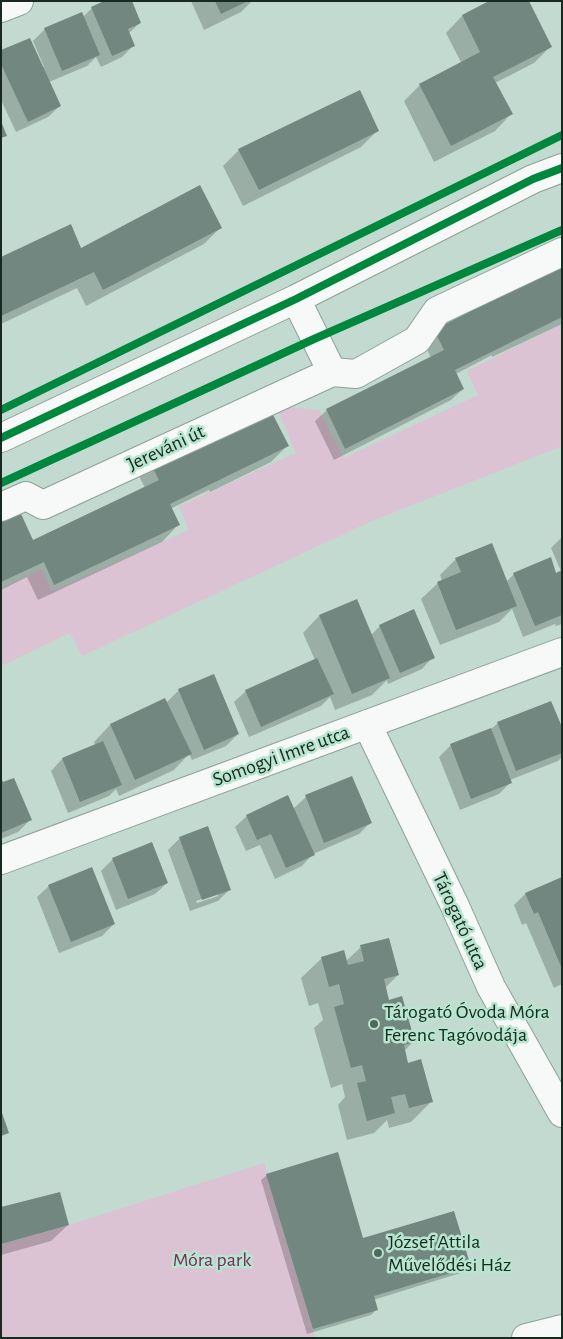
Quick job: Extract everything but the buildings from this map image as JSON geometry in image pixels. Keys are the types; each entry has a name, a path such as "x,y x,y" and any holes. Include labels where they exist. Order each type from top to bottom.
{"street":[{"path":"1,8 19,1"},
{"path":"533,179 562,158"},
{"path":"1,438 296,299 533,179 562,168"},
{"name":"Jereváni út","path":"1,507 26,496 43,505 332,372 356,374 417,340 437,311 562,252"},
{"path":"296,299 332,372"},
{"name":"Somogyi Imre utca","path":"1,860 562,652"},
{"name":"Tárogató utca","path":"367,724 454,904 491,987 562,1113"},
{"path":"526,1338 562,1329"}],"green space":[{"path":"562,324 562,446 372,521 82,656 70,633 1,666 1,588 42,569 52,591 189,530 179,506 296,453 276,406 319,410 344,458 478,395 467,371"},
{"name":"Móra park","path":"264,1163 315,1338 1,1338 1,1244 69,1225"}],"cycle path":[{"path":"1,410 562,135"},
{"path":"1,438 296,299 533,179 562,168"},
{"path":"1,483 314,339 562,230"}],"place":[{"name":"Tárogató Óvoda Móra Ferenc Tagóvodája","path":"374,1024"},
{"name":"József Attila Művelődési Ház","path":"378,1253"}]}
